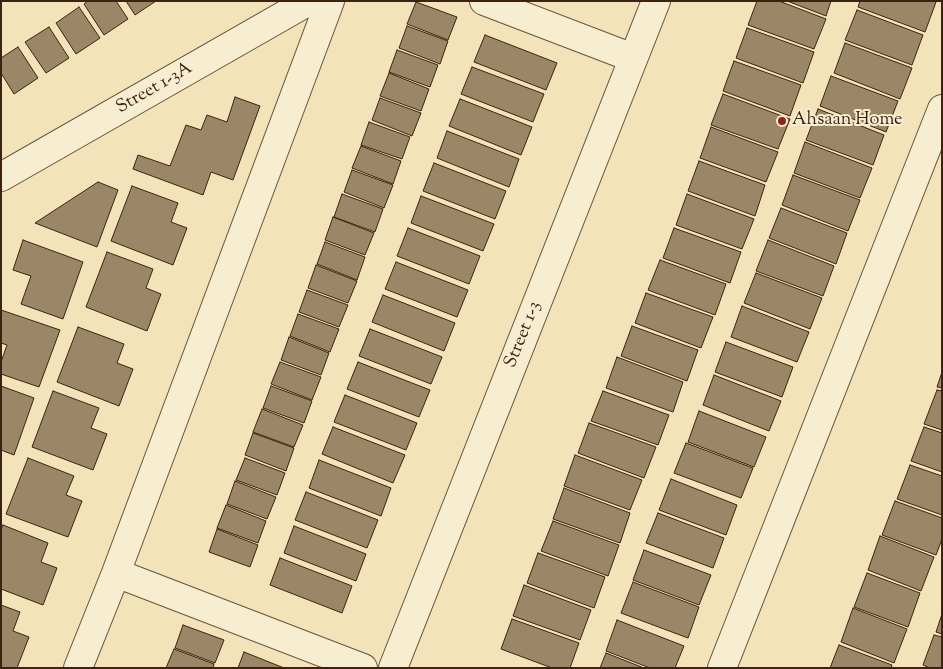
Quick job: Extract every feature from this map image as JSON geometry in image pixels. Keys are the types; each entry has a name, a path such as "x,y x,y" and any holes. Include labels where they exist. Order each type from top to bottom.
{"street":[{"name":"Street 1-3A","path":"1,177 310,1"},
{"path":"78,668 116,574 330,1"},
{"path":"484,1 633,58"},
{"name":"Street 1-3","path":"393,668 656,1"},
{"path":"722,668 942,109"},
{"path":"116,574 363,668"}],"building":[{"path":"88,1 116,1 128,19 104,35 84,4"},
{"path":"126,1 156,1 135,15"},
{"path":"757,1 779,1 826,19 814,49 748,25"},
{"path":"787,1 831,1 826,16"},
{"path":"860,1 936,2 925,32 858,7"},
{"path":"416,2 457,17 448,40 407,24"},
{"path":"79,7 100,38 76,54 56,23"},
{"path":"857,10 923,35 912,65 845,40"},
{"path":"407,26 448,41 440,64 399,48"},
{"path":"49,27 69,58 46,73 25,42"},
{"path":"747,28 814,52 803,83 736,58"},
{"path":"485,35 557,63 546,90 474,62"},
{"path":"845,43 912,68 900,99 834,73"},
{"path":"18,47 38,78 14,94 1,73 1,58"},
{"path":"397,50 438,65 430,87 389,72"},
{"path":"734,61 801,85 790,116 723,91"},
{"path":"472,67 544,94 533,122 461,94"},
{"path":"389,73 429,89 421,111 380,96"},
{"path":"831,76 898,101 886,132 820,106"},
{"path":"723,94 790,119 778,149 711,125"},
{"path":"235,97 260,106 233,180 211,172 203,195 133,169 138,155 170,166 186,125 201,130 207,115 227,122"},
{"path":"380,98 421,113 412,136 372,120"},
{"path":"460,99 532,127 521,155 449,126"},
{"path":"818,109 884,135 873,165 806,140"},
{"path":"369,122 410,137 402,159 361,145"},
{"path":"711,127 778,152 766,182 700,158"},
{"path":"447,131 519,159 509,187 437,158"},
{"path":"805,142 872,168 860,198 794,173"},
{"path":"361,146 401,161 393,184 352,168"},
{"path":"699,161 765,185 755,216 688,191"},
{"path":"434,163 506,191 495,219 423,191"},
{"path":"352,170 393,185 384,208 344,192"},
{"path":"793,175 860,200 848,231 782,205"},
{"path":"98,182 118,190 97,247 35,223"},
{"path":"132,186 178,203 171,222 187,228 173,265 111,241"},
{"path":"342,194 383,209 375,232 334,217"},
{"path":"687,194 754,219 742,249 676,225"},
{"path":"421,196 494,224 483,251 411,223"},
{"path":"781,208 847,233 836,264 769,238"},
{"path":"333,217 374,233 365,255 325,240"},
{"path":"408,228 480,256 469,284 397,256"},
{"path":"674,228 741,252 730,283 663,258"},
{"path":"23,240 83,262 63,319 21,304 31,276 13,270"},
{"path":"768,240 834,266 823,296 756,271"},
{"path":"325,242 365,257 357,280 317,264"},
{"path":"107,252 153,269 146,288 161,294 147,331 86,307"},
{"path":"660,260 726,284 715,315 648,290"},
{"path":"396,262 468,290 457,317 385,289"},
{"path":"316,265 357,281 348,303 308,288"},
{"path":"756,273 822,298 810,329 744,303"},
{"path":"307,290 348,305 339,327 299,312"},
{"path":"646,293 713,317 701,348 635,323"},
{"path":"383,295 455,323 444,351 372,322"},
{"path":"742,306 809,332 797,362 731,337"},
{"path":"1,310 60,330 39,387 1,374 1,362 7,345 1,343"},
{"path":"298,314 339,329 330,352 290,336"},
{"path":"632,326 698,350 687,381 621,356"},
{"path":"78,327 124,344 117,363 133,369 119,406 57,382"},
{"path":"370,329 442,357 431,384 359,356"},
{"path":"289,337 329,353 321,375 281,360"},
{"path":"726,342 793,367 782,397 715,372"},
{"path":"617,357 683,382 673,412 606,388"},
{"path":"280,362 321,377 312,400 271,384"},
{"path":"358,362 430,390 419,417 347,389"},
{"path":"942,372 942,388 937,387"},
{"path":"714,375 781,401 769,431 703,405"},
{"path":"1,386 34,398 14,455 1,450"},
{"path":"271,386 312,401 304,423 263,408"},
{"path":"937,390 942,391 942,430 924,424"},
{"path":"53,391 99,408 91,428 107,434 93,470 32,447"},
{"path":"603,391 669,415 658,445 591,421"},
{"path":"345,395 417,423 406,450 334,422"},
{"path":"262,409 303,425 294,447 253,432"},
{"path":"699,411 766,437 754,467 688,442"},
{"path":"589,423 656,447 644,478 578,453"},
{"path":"333,427 405,455 393,483 322,454"},
{"path":"924,427 942,433 942,472 911,461"},
{"path":"253,433 294,448 286,471 245,455"},
{"path":"686,443 753,468 741,498 674,473"},
{"path":"575,455 642,480 630,510 564,486"},
{"path":"28,458 74,476 66,495 82,501 68,537 6,514"},
{"path":"245,458 285,473 277,495 236,480"},
{"path":"319,460 391,488 381,516 309,488"},
{"path":"910,465 942,476 942,515 897,499"},
{"path":"671,479 737,505 726,535 659,510"},
{"path":"235,481 276,497 267,519 227,504"},
{"path":"564,488 630,513 620,543 553,519"},
{"path":"306,492 378,520 367,548 295,520"},
{"path":"895,501 942,518 942,539 936,555 882,535"},
{"path":"226,505 266,521 258,543 217,528"},
{"path":"658,513 724,538 713,568 646,543"},
{"path":"553,521 619,545 608,576 541,551"},
{"path":"3,525 48,543 41,562 57,568 43,605 1,589 1,529"},
{"path":"294,526 366,554 356,581 284,553"},
{"path":"217,529 258,545 250,567 209,552"},
{"path":"880,536 934,557 921,591 868,570"},
{"path":"644,550 711,575 699,605 633,580"},
{"path":"538,553 605,577 594,608 527,583"},
{"path":"280,558 352,586 342,613 270,585"},
{"path":"867,573 920,593 908,627 854,607"},
{"path":"633,582 699,607 688,638 621,613"},
{"path":"524,585 591,610 580,640 513,616"},
{"path":"1,605 20,612 13,631 29,637 17,668 1,668"},
{"path":"853,608 907,629 894,663 841,642"},
{"path":"942,614 942,634 936,632"},
{"path":"512,619 579,643 570,668 552,668 501,649"},
{"path":"617,620 684,646 675,668 650,668 606,651"},
{"path":"183,625 224,640 215,663 175,648"},
{"path":"934,635 942,637 942,668 930,668 923,665"},
{"path":"839,645 892,665 891,668 830,668"},
{"path":"174,649 214,664 213,668 166,668"},
{"path":"244,652 284,668 238,668"},
{"path":"606,653 644,668 600,668"}],"place":[{"name":"Ahsaan Home","path":"782,121"}]}
